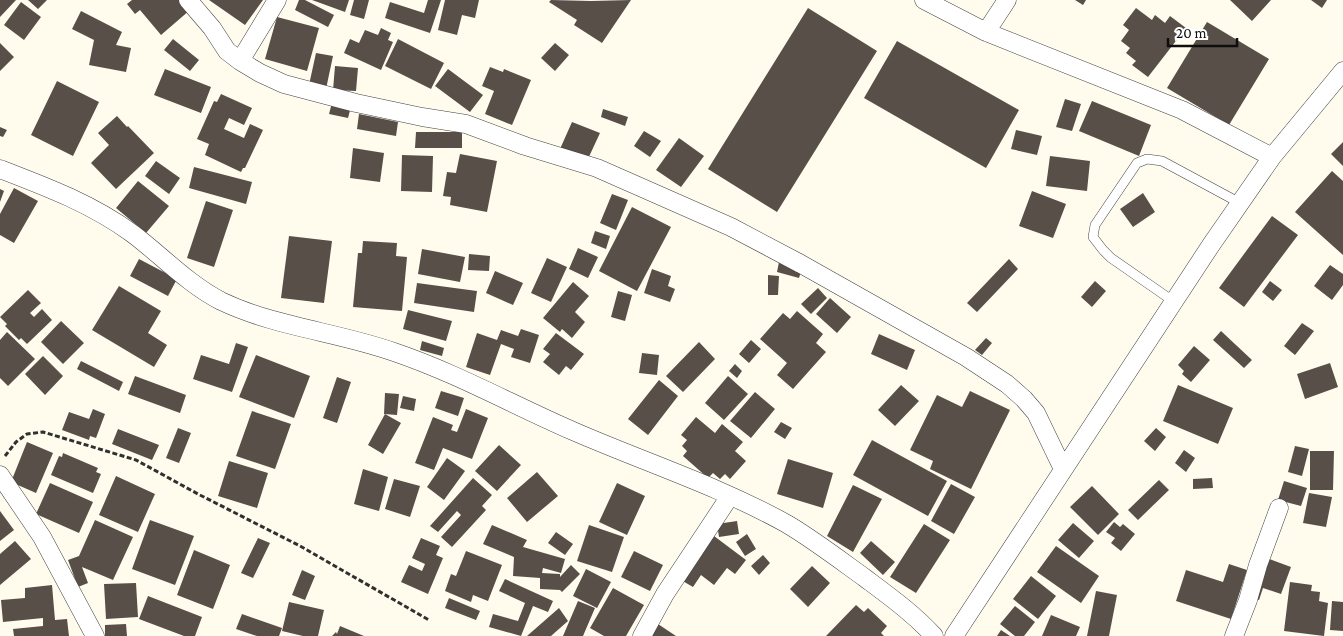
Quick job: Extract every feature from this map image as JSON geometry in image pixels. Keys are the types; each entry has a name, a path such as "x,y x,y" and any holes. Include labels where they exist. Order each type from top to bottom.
{"street":[{"path":"188,0 212,28 227,51 240,61 284,84 356,103 466,124 525,146 597,168 732,227 835,282 966,357 1007,384 1024,398 1036,413 1063,469"},
{"path":"240,61 277,0"},
{"path":"924,0 986,32 1182,110 1272,158"},
{"path":"986,32 1007,0"},
{"path":"954,636 1240,203 1272,158 1342,73"},
{"path":"0,169 64,194 106,216 133,234 197,286 221,300 246,311 356,340 428,364 559,425 730,496 788,525 825,549 909,612 934,636"},
{"path":"0,475 42,538 95,636"},
{"path":"642,636 685,562 730,496"},
{"path":"1234,636 1279,508"}],"lane":[{"path":"1174,301 1111,258 1093,237 1095,225 1131,171 1137,163 1147,159 1162,161 1240,203"}],"path":[{"path":"4,458 8,450 27,434 43,432 136,460 300,546 429,620"}],"building":[{"path":"0,0 16,0 0,17"},
{"path":"28,0 47,0 38,9"},
{"path":"132,0 181,0 190,10 161,35 140,10 135,14 127,4"},
{"path":"209,0 263,0 245,25"},
{"path":"299,0 305,0 334,15 328,27 295,10"},
{"path":"312,0 349,0 345,12"},
{"path":"354,0 369,0 364,19 350,15"},
{"path":"428,0 441,0 430,33 385,18 390,2 424,13"},
{"path":"445,0 479,0 475,18 462,15 457,35 438,30"},
{"path":"551,0 631,0 602,43 574,25 577,20 549,2"},
{"path":"1075,0 1086,0 1083,5"},
{"path":"1230,0 1271,0 1252,21"},
{"path":"1311,0 1327,0 1322,8"},
{"path":"21,2 41,17 24,40 4,25"},
{"path":"808,8 877,51 777,212 708,169"},
{"path":"1136,8 1152,20 1155,15 1165,23 1170,16 1186,28 1148,77 1132,65 1136,61 1126,53 1130,48 1121,41 1129,30 1123,25"},
{"path":"81,11 122,32 116,45 131,48 126,72 89,65 94,40 72,29"},
{"path":"277,17 319,28 307,71 265,59"},
{"path":"1207,22 1269,59 1229,125 1167,88"},
{"path":"381,28 391,33 388,40 393,42 381,70 344,53 350,39 359,43 365,30 378,35"},
{"path":"173,39 199,60 190,71 164,50"},
{"path":"398,39 444,63 431,89 385,66"},
{"path":"897,41 1019,110 986,168 864,98"},
{"path":"0,43 14,57 0,71"},
{"path":"555,43 569,55 555,71 541,58"},
{"path":"316,53 333,56 326,89 309,85"},
{"path":"335,66 358,68 356,91 333,90"},
{"path":"490,67 503,72 504,69 531,80 512,125 485,114 494,91 482,86"},
{"path":"165,69 211,87 201,113 154,95"},
{"path":"448,69 483,95 470,112 435,86"},
{"path":"57,81 99,102 73,156 31,135"},
{"path":"221,94 252,108 244,125 229,118 224,129 244,138 250,124 263,130 245,168 241,172 205,155 209,144 197,139 214,101 217,102"},
{"path":"333,99 352,103 348,118 329,114"},
{"path":"1065,99 1081,104 1072,131 1056,127"},
{"path":"1092,101 1151,125 1139,156 1079,131"},
{"path":"603,109 628,117 625,126 601,117"},
{"path":"359,114 398,122 396,136 357,129"},
{"path":"117,116 154,153 116,189 91,163 109,145 98,133"},
{"path":"572,122 600,133 587,161 560,149"},
{"path":"0,127 7,130 3,137 0,136"},
{"path":"1016,130 1042,136 1037,155 1011,149"},
{"path":"644,131 661,141 650,157 634,146"},
{"path":"416,132 462,132 462,148 415,148"},
{"path":"679,138 704,156 681,187 656,170"},
{"path":"1343,142 1343,166 1331,154"},
{"path":"353,148 384,153 380,182 350,178"},
{"path":"460,154 497,161 487,212 450,205 451,197 443,196 447,172 456,173"},
{"path":"402,155 433,156 432,192 401,191"},
{"path":"1050,156 1090,161 1087,191 1046,186"},
{"path":"156,161 180,178 169,194 145,176"},
{"path":"194,167 252,182 246,204 189,188"},
{"path":"1332,171 1343,181 1343,255 1295,212"},
{"path":"138,181 169,206 146,233 116,208"},
{"path":"14,188 38,201 14,243 0,235 0,214"},
{"path":"0,189 4,191 0,202"},
{"path":"1032,191 1066,204 1053,238 1019,226"},
{"path":"1143,193 1155,212 1133,227 1120,209"},
{"path":"612,194 628,200 616,230 600,223"},
{"path":"206,201 233,210 214,267 187,258"},
{"path":"632,207 671,227 637,291 599,271"},
{"path":"1272,216 1298,235 1244,307 1219,288"},
{"path":"595,231 610,236 606,249 591,243"},
{"path":"289,236 332,241 324,303 281,298"},
{"path":"363,241 397,243 396,256 407,257 402,311 353,307 358,253 362,253"},
{"path":"578,248 598,257 588,278 569,269"},
{"path":"422,249 465,257 460,282 418,274"},
{"path":"469,254 490,256 489,271 468,270"},
{"path":"547,258 567,267 551,302 531,293"},
{"path":"139,259 177,279 168,296 130,276"},
{"path":"1009,259 1018,269 977,312 967,303"},
{"path":"779,262 802,268 799,278 777,272"},
{"path":"1330,265 1343,274 1343,285 1332,300 1314,286"},
{"path":"652,269 671,276 668,286 675,289 670,302 644,293"},
{"path":"495,271 523,283 513,305 486,293"},
{"path":"768,275 779,276 778,295 768,295"},
{"path":"1095,281 1106,291 1092,307 1081,297"},
{"path":"1270,281 1282,290 1273,301 1262,292"},
{"path":"573,282 589,296 575,312 585,322 572,338 562,329 560,332 543,318"},
{"path":"417,283 477,291 474,312 414,303"},
{"path":"119,286 161,311 148,333 167,345 154,367 92,330"},
{"path":"818,288 827,298 811,314 801,304"},
{"path":"28,290 41,303 30,313 34,317 42,309 52,320 27,344 21,338 19,340 5,326 7,324 0,317"},
{"path":"618,291 632,295 625,321 611,317"},
{"path":"830,298 851,317 837,333 816,314"},
{"path":"408,310 452,321 446,341 403,329"},
{"path":"797,311 823,334 816,343 826,352 793,389 777,375 787,363 760,339 783,313 790,319"},
{"path":"61,321 84,343 63,364 41,342"},
{"path":"1302,323 1314,331 1295,355 1284,346"},
{"path":"521,329 539,335 530,363 511,357 514,349 501,344 490,375 466,367 477,333 497,340 501,330 518,336"},
{"path":"1221,331 1252,360 1244,368 1213,340"},
{"path":"7,332 35,359 8,386 0,378 0,340"},
{"path":"556,333 584,354 571,370 566,366 559,375 543,362 550,354 543,349"},
{"path":"879,334 915,350 907,370 871,354"},
{"path":"986,338 992,343 982,355 975,350"},
{"path":"751,340 761,349 749,363 739,354"},
{"path":"422,341 444,348 442,356 420,350"},
{"path":"699,342 715,359 683,392 666,376"},
{"path":"236,343 248,347 232,392 193,379 201,355 229,364"},
{"path":"1194,346 1210,360 1191,382 1182,374 1184,371 1178,365"},
{"path":"642,353 659,355 657,375 639,373"},
{"path":"256,355 310,376 294,418 239,397"},
{"path":"43,356 63,376 45,395 25,374"},
{"path":"81,361 123,382 119,391 77,369"},
{"path":"1330,363 1338,387 1305,399 1297,374"},
{"path":"735,364 742,371 737,378 729,371"},
{"path":"135,376 186,395 180,413 128,394"},
{"path":"728,376 748,394 724,420 705,403"},
{"path":"337,377 351,382 337,423 323,418"},
{"path":"659,380 678,396 648,435 628,419"},
{"path":"901,385 919,401 895,426 878,410"},
{"path":"1178,385 1233,408 1218,444 1163,421"},
{"path":"441,391 464,398 458,416 435,408"},
{"path":"970,391 1010,410 971,489 930,469 933,461 910,450 937,395 962,407"},
{"path":"755,392 775,409 751,438 730,421"},
{"path":"385,393 399,394 397,415 384,414"},
{"path":"403,396 416,399 414,411 400,408"},
{"path":"93,409 105,414 96,438 90,436 89,440 62,430 69,412 89,419"},
{"path":"466,409 488,418 472,459 443,448 434,470 415,463 433,417 453,425 451,430 457,432"},
{"path":"252,411 291,424 275,469 236,456"},
{"path":"385,414 401,423 383,454 368,445"},
{"path":"696,417 715,433 722,424 743,442 735,451 746,461 730,479 725,474 720,479 713,473 708,478 683,456 687,451 682,446 687,440 681,435"},
{"path":"781,422 792,428 785,439 774,432"},
{"path":"178,428 191,433 179,463 166,458"},
{"path":"1156,428 1166,437 1155,451 1144,441"},
{"path":"118,429 159,445 152,460 112,444"},
{"path":"872,440 947,481 928,516 853,475"},
{"path":"27,442 53,453 36,493 11,482"},
{"path":"499,445 521,465 497,491 475,471"},
{"path":"1295,446 1309,449 1302,476 1288,472"},
{"path":"1184,450 1195,458 1186,472 1175,463"},
{"path":"1310,451 1334,451 1333,490 1310,490"},
{"path":"63,453 98,468 96,472 101,474 93,493 51,475 59,456 62,457"},
{"path":"447,458 465,471 444,500 427,487"},
{"path":"788,459 833,473 823,508 777,494"},
{"path":"229,461 268,473 257,508 218,496"},
{"path":"363,469 388,477 379,511 354,504"},
{"path":"537,472 558,496 527,522 507,498"},
{"path":"116,476 155,494 138,532 99,515"},
{"path":"473,478 492,495 482,506 486,510 452,547 441,537 461,515 457,511 438,532 430,526"},
{"path":"1212,478 1213,488 1193,489 1193,479"},
{"path":"394,479 420,486 410,517 385,509"},
{"path":"1159,480 1169,490 1138,520 1128,510"},
{"path":"1284,481 1307,488 1301,506 1278,500"},
{"path":"50,483 93,502 79,533 36,514"},
{"path":"617,483 645,496 627,535 599,522"},
{"path":"951,484 975,497 954,534 931,521"},
{"path":"853,485 882,499 853,552 827,536"},
{"path":"1092,486 1119,514 1098,535 1070,507"},
{"path":"1309,493 1332,497 1326,527 1303,523"},
{"path":"0,511 14,530 0,541"},
{"path":"95,520 133,537 113,580 82,567 88,583 78,587 68,560 79,556"},
{"path":"150,520 194,536 175,585 132,569"},
{"path":"737,521 739,534 719,537 717,524"},
{"path":"1114,522 1120,527 1123,524 1135,534 1121,551 1111,543 1115,538 1106,532"},
{"path":"1073,523 1094,541 1079,558 1058,540"},
{"path":"924,524 950,540 916,593 890,577"},
{"path":"492,525 527,540 523,547 565,559 561,573 543,568 542,573 560,574 560,577 571,565 580,574 562,592 560,590 540,589 540,578 513,576 514,557 483,544"},
{"path":"589,525 624,537 612,572 577,561"},
{"path":"556,532 573,544 565,555 548,543"},
{"path":"747,534 756,549 745,556 736,542"},
{"path":"714,536 746,560 735,574 727,568 714,585 701,575 693,587 681,580 695,564"},
{"path":"258,538 270,543 253,578 241,573"},
{"path":"421,538 440,546 436,555 443,558 428,594 401,582 409,565 422,571 425,564 412,558"},
{"path":"15,541 31,559 0,585 0,554"},
{"path":"871,541 895,562 883,575 860,553"},
{"path":"1056,546 1099,576 1081,603 1037,572"},
{"path":"194,550 230,565 213,609 177,595"},
{"path":"466,551 502,565 488,601 473,595 471,602 445,591 451,574 456,576"},
{"path":"634,551 663,565 650,591 621,577"},
{"path":"763,555 770,563 759,575 751,566"},
{"path":"1267,558 1291,567 1281,594 1263,588 1259,600 1252,598"},
{"path":"1229,564 1247,570 1231,619 1176,601 1186,570 1223,582"},
{"path":"812,566 830,583 808,607 790,589"},
{"path":"586,569 611,582 597,608 573,596"},
{"path":"302,570 315,576 305,600 292,595"},
{"path":"1031,576 1056,596 1038,619 1013,599"},
{"path":"505,579 553,601 548,612 533,606 521,636 489,627 493,614 518,621 525,603 499,591"},
{"path":"1290,582 1312,585 1311,591 1320,592 1319,601 1328,603 1324,636 1284,631"},
{"path":"136,583 138,617 106,619 104,584"},
{"path":"52,585 55,620 67,619 69,636 14,636 13,629 43,626 43,618 3,622 1,600 25,598 25,588"},
{"path":"613,588 644,605 626,636 604,636 590,628"},
{"path":"1096,591 1117,595 1109,636 1087,636"},
{"path":"148,596 202,617 195,636 184,636 139,619"},
{"path":"449,598 480,611 476,620 445,608"},
{"path":"578,601 595,608 583,636 563,636"},
{"path":"1332,601 1343,602 1343,631 1330,630"},
{"path":"289,602 324,610 318,636 303,636 282,631"},
{"path":"856,605 864,612 868,608 887,626 881,633 884,636 826,636"},
{"path":"1015,606 1035,622 1024,636 1015,636 1000,624"},
{"path":"559,608 568,621 551,636 527,636"},
{"path":"242,614 282,628 279,636 257,636 236,629"},
{"path":"1051,615 1080,627 1076,636 1042,636"},
{"path":"126,624 127,636 105,636 105,625"},
{"path":"658,624 676,636 650,636"},
{"path":"340,626 364,636 332,636 336,632 337,634"},
{"path":"1001,630 1010,636 997,636"}]}
